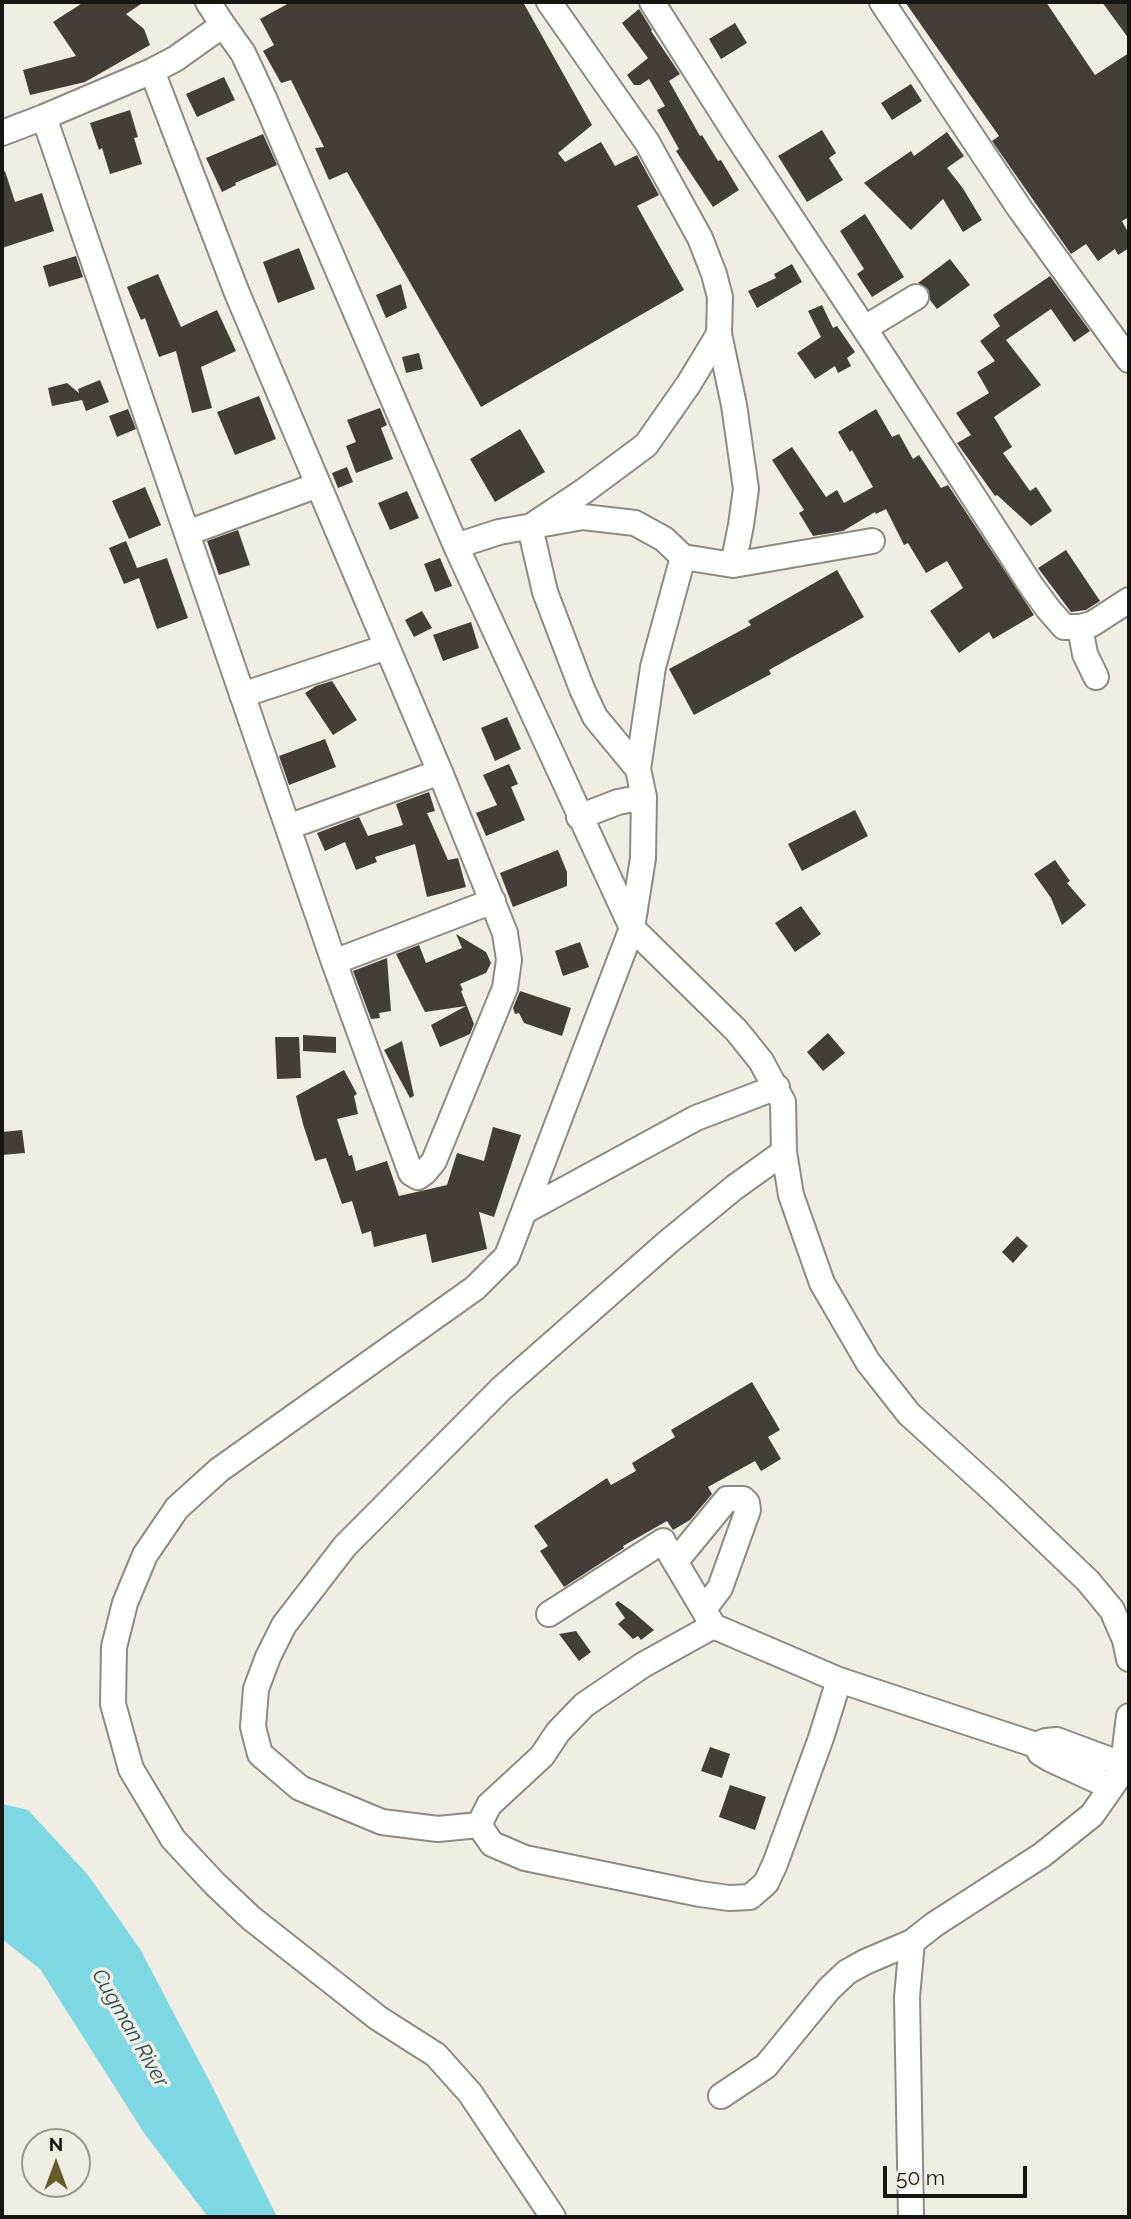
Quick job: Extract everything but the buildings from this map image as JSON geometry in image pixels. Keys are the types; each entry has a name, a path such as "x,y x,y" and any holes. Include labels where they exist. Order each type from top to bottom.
{"street":[{"path":"208,2 243,53 264,98 456,545 632,928 736,1030 761,1061 777,1087 783,1102 784,1152 790,1195 822,1283 868,1362 909,1414 997,1493 1088,1581 1112,1610 1125,1640 1129,1659"},
{"path":"549,2 647,142 699,238 714,274 720,297 719,334 734,405 746,489 733,565"},
{"path":"653,2 737,136 1032,587 1064,627 1093,624 1129,600"},
{"path":"882,2 1020,209 1129,360"},
{"path":"2,133 175,60 223,25"},
{"path":"44,117 334,962 411,1173 418,1177 434,1161 505,988 509,960 505,933 440,772 237,293 152,71"},
{"path":"865,328 916,297"},
{"path":"530,527 584,491 646,444 688,385 719,334"},
{"path":"187,533 318,485"},
{"path":"456,545 499,531 583,517 635,523 664,540 683,557 733,565 872,541"},
{"path":"530,527 545,592 582,689 596,717 638,769"},
{"path":"553,2217 470,2093 436,2055 378,2018 251,1918 173,1839 131,1769 113,1704 114,1647 125,1603 145,1555 177,1508 219,1470 475,1288 507,1256 632,928 643,858 644,797 638,769 653,667 683,557"},
{"path":"1080,627 1085,654 1096,677"},
{"path":"242,695 387,647"},
{"path":"288,827 440,772"},
{"path":"579,817 618,802 644,797"},
{"path":"334,962 493,901"},
{"path":"525,1211 696,1118 777,1087"},
{"path":"479,1825 438,1829 382,1822 300,1788 260,1754 253,1727 256,1689 268,1657 284,1625 345,1546 502,1388 668,1242 735,1187 784,1152"},
{"path":"479,1825 489,1805 542,1756 558,1732 584,1705 708,1617 748,1510 747,1503 743,1499 727,1499 665,1544 549,1614"},
{"path":"665,1544 708,1617 839,1679 1036,1745 1057,1740 1124,1765"},
{"path":"479,1825 492,1844 525,1858 700,1894 729,1898 750,1897 766,1883 775,1864 821,1738 839,1679"},
{"path":"721,2096 766,2066 829,1989 847,1972 912,1942 935,1924 1042,1855 1092,1815 1124,1765 1129,1716"},
{"path":"1036,1745 1040,1753 1050,1759 1111,1787"},
{"path":"911,2217 907,1997 912,1942"}],"water":[{"name":"Cugman River","path":"2,1804 28,1810 88,1875 140,1949 277,2217 208,2217 144,2133 40,1969 2,1939"}]}
